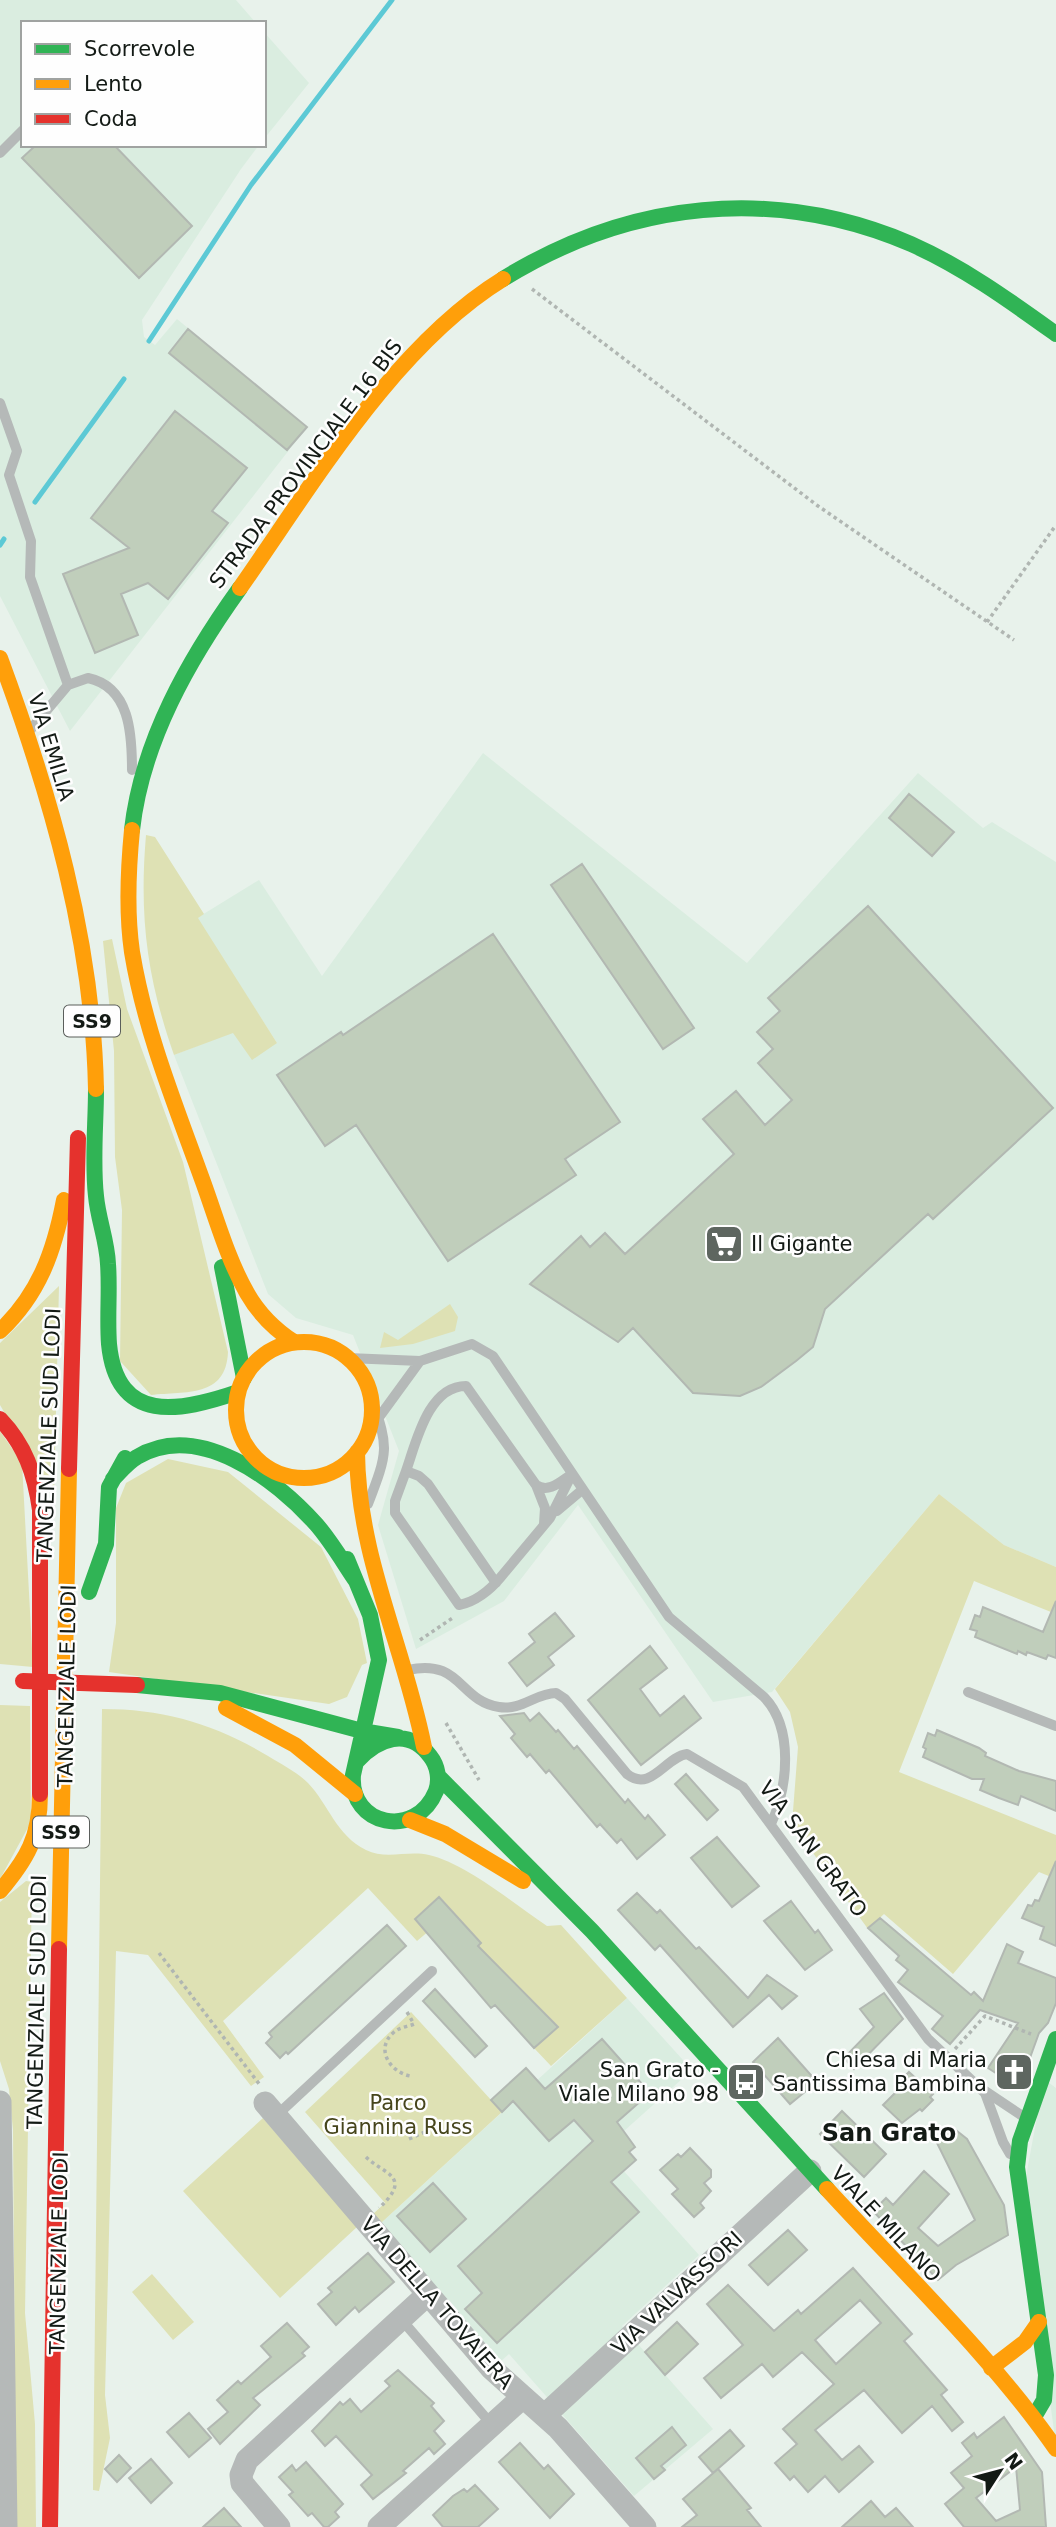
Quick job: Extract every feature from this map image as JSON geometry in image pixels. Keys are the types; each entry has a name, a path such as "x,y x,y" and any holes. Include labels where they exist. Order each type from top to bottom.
{"main road":[{"name":"STRADA PROVINCIALE 16 BIS","path":"294,1342 270,1327 252,1302 208,1194 144,1019 135,980 127,902 132,824 139,786 170,701 213,624 400,369 434,331 469,300 555,246 635,218 678,209 768,208 846,221 893,237 939,258 980,282 1056,334"},
{"name":"VIA EMILIA","path":"0,658 27,734 59,849"},
{"name":"SS9","path":"59,849 72,956 78,1058"},
{"name":"SS9","path":"59,849 80,939 92,1022 97,1092 93,1346"},
{"name":"TANGENZIALE SUD LODI","path":"0,1331 34,1292 52,1257 78,1131 64,1660 50,2527"},
{"name":"STRADA PROVINCIALE 16 BIS","path":"208,1194 241,1385"},
{"path":"96,1196 111,1282 111,1359 115,1376 124,1390 137,1400 164,1410 192,1408 241,1385"},
{"path":"294,1342 328,1346 348,1358 361,1373 370,1392 372,1411 373,1424 357,1452 329,1473 294,1477 275,1472 259,1461 247,1446 239,1429 236,1411 241,1385 256,1361 274,1349 294,1342"},
{"path":"0,1419 15,1435 31,1463 40,1505 39,1860"},
{"path":"113,1479 127,1455 158,1437 184,1431 205,1433 247,1446"},
{"path":"113,1479 132,1458 166,1444 201,1447 225,1456 288,1497 314,1522 356,1581"},
{"path":"357,1452 355,1478 362,1530 412,1669 424,1748"},
{"path":"294,1477 318,1501 356,1581 378,1648 378,1673 362,1731 353,1781 355,1794"},
{"name":"TANGENZIALE LODI","path":"90,1524 89,1599 106,1544 109,1487 113,1479"},
{"name":"TANGENZIALE LODI","path":"88,1662 88,1703"},
{"path":"15,1681 164,1686 253,1700 362,1731 398,1737 424,1748 431,1756 438,1776 566,1908"},
{"path":"164,1686 207,1699 275,1733 326,1766 372,1815 383,1820 410,1820 445,1834 566,1908"},
{"path":"331,1723 358,1716 371,1703"},
{"path":"357,1761 372,1744 398,1737"},
{"path":"410,1820 431,1803 438,1776"},
{"path":"0,1891 26,1860 40,1820"},
{"name":"VIALE MILANO","path":"566,1908 592,1931 991,2368 1034,2417 1056,2449"},
{"path":"1034,2417 1040,2412 1046,2390 1039,2322 1019,2198 1018,2158 1027,2120 1055,2042"},
{"path":"37,2240 43,2288 53,2308"},
{"path":"991,2368 1028,2342 1036,2333 1039,2322"}],"street":[{"path":"0,2102 6,2527"},
{"name":"VIA DELLA TOVAIERA","path":"270,2110 492,2370 545,2415 645,2527"},
{"name":"VIA VALVASSORI","path":"545,2415 810,2171"},
{"path":"279,2527 242,2483 241,2475 247,2460 428,2294"},
{"path":"379,2527 522,2398"}],"lane":[{"path":"0,153 21,132"},
{"path":"0,403 17,451 9,475 31,541 30,577 68,685"},
{"path":"27,734 68,685 88,678 113,690 123,703 132,750 132,824"},
{"path":"348,1358 421,1361 466,1345 487,1350 669,1617 764,1697 775,1711 783,1738 784,1767 780,1800 771,1824"},
{"path":"362,1530 386,1456 386,1444 373,1424 421,1361"},
{"path":"546,1522 545,1508 536,1485 471,1390 463,1385 444,1396 432,1407 395,1501 395,1513 459,1605 469,1603 496,1583 546,1522 582,1490"},
{"path":"406,1471 424,1479 496,1583"},
{"path":"536,1485 543,1488 552,1487 572,1474"},
{"path":"546,1522 572,1474"},
{"name":"VIA SAN GRATO","path":"412,1669 441,1669 480,1699 503,1708 520,1706 556,1693 631,1777 647,1779 678,1756 693,1756 740,1783 928,2039 980,2087 1001,2098 1027,2120"},
{"path":"968,1692 1056,1726"},
{"path":"270,2110 432,1971"},
{"name":"VIA SAN GRATO","path":"980,2087 992,2105 1005,2147 1018,2158"},
{"path":"401,2319 492,2425"}],"path":[{"path":"510,272 818,506 1014,640"},
{"path":"987,622 1056,525"},
{"path":"412,1669 411,1647 456,1616 459,1605"},
{"path":"439,1712 483,1788"},
{"path":"159,1953 260,2085 270,2110"},
{"path":"398,2002 414,2024 393,2032 387,2041 385,2053 394,2070 410,2076"},
{"path":"947,2058 985,2016 1055,2042"},
{"path":"409,2138 427,2131"},
{"path":"365,2221 386,2201 394,2186 389,2171 366,2157"}],"shaded area":[{"path":"0,0 236,0 254,21 21,21 21,147 258,147 142,320 144,337 155,345 177,319 307,427 70,731 0,596"},
{"path":"266,34 309,83 266,137"},
{"path":"483,753 747,963 918,773 983,828 992,822 1056,862 1056,1567 1004,1545 939,1494 772,1692 713,1702 578,1505 504,1601 416,1649 378,1525 399,1451 353,1335 296,1318 268,1294 174,1055 233,1032 277,1043 197,918 259,880 322,976"},
{"path":"627,1998 692,2070 604,2149 699,2255 622,2326 713,2429 634,2496 509,2354 500,2362 381,2223"},
{"path":"1044,2079 1056,2088 1056,2445 1022,2198"}],"green space":[{"path":"146,835 155,837 204,914 198,918 277,1043 252,1060 233,1033 174,1055 157,1000 147,947 144,893"},
{"path":"112,939 127,1009 183,1162 228,1352 226,1367 220,1378 212,1385 190,1392 151,1395 120,1361 122,1210 115,1157 114,1051 103,941"},
{"path":"59,1286 54,1497 0,1405 0,1343"},
{"path":"450,1304 458,1317 455,1331 413,1344 380,1348 384,1332 398,1340"},
{"path":"0,1431 22,1463 33,1667 0,1664"},
{"path":"168,1459 228,1472 321,1547 358,1619 367,1663 362,1665 347,1697 329,1704 109,1672 116,1623 116,1508 126,1483"},
{"path":"939,1494 1004,1545 1056,1567 1056,1614 974,1581 899,1772 1056,1835 1056,1879 1039,1872 953,1974 884,1914 868,1929 792,1824 798,1747 790,1712 775,1689"},
{"path":"0,1705 30,1706 31,1822 0,1879"},
{"path":"102,1709 168,1715 209,1727 248,1745 304,1779 347,1836 366,1850 381,1854 429,1855 444,1860 490,1886 547,1926 561,1925 627,1998 551,2066 534,2048 558,2026 478,1946 481,1943 440,1897 430,1930 417,1941 368,1888 223,2021 264,2077 251,2086 148,1955 116,1951 105,2395 110,2438 99,2491 93,2490"},
{"path":"26,1881 32,1882 25,2313 35,2424 36,2527 16,2527 13,2130 9,2089 0,2061 0,1902"},
{"name":"Parco Giannina Russ","path":"411,2012 502,2112 381,2223 373,2214 385,2203 305,2112"},
{"path":"263,2118 357,2227 280,2298 183,2191"},
{"path":"152,2274 194,2322 173,2340 132,2292"}],"building":[{"path":"34,147 116,147 192,226 139,278 22,158"},
{"path":"188,329 307,427 287,450 169,353"},
{"path":"175,411 247,468 212,511 228,523 168,599 148,583 121,594 138,635 95,653 63,574 129,548 91,518"},
{"path":"909,794 954,832 932,856 889,818"},
{"path":"582,864 694,1028 663,1049 551,885"},
{"path":"868,906 1053,1108 933,1219 928,1214 825,1309 813,1347 796,1361 761,1387 740,1396 693,1393 633,1328 618,1342 530,1284 581,1236 590,1247 605,1233 625,1254 734,1154 703,1119 736,1091 765,1125 792,1100 758,1063 773,1049 757,1032 780,1011 768,998"},
{"path":"493,934 620,1122 565,1159 576,1175 448,1261 356,1125 325,1146 277,1075 341,1032 343,1035"},
{"path":"1056,1601 1056,1658 1048,1655 1046,1659 1018,1651 1017,1654 975,1637 977,1631 970,1629 975,1615 980,1617 983,1607 1043,1632"},
{"path":"555,1613 574,1636 548,1657 554,1665 527,1686 509,1663 535,1642 529,1634"},
{"path":"650,1646 667,1668 640,1689 660,1716 684,1696 701,1718 641,1765 588,1700"},
{"path":"524,1713 530,1721 539,1713 574,1749 577,1746 625,1803 628,1799 645,1819 648,1815 665,1835 637,1859 621,1839 617,1843 600,1824 597,1827 549,1770 546,1773 530,1754 527,1757 511,1738 515,1734 500,1716"},
{"path":"937,1730 979,1748 986,1753 985,1756 1019,1771 1056,1781 1056,1811 1021,1796 1018,1805 999,1798 980,1790 984,1779 972,1779 923,1757 928,1733 935,1736"},
{"path":"686,1774 718,1810 707,1820 675,1784"},
{"path":"717,1837 759,1886 732,1907 691,1858"},
{"path":"1056,1861 1056,1946 1040,1939 1044,1927 1022,1918 1028,1905 1032,1906 1035,1900 1039,1901"},
{"path":"637,1893 657,1913 660,1910 696,1949 699,1947 748,1998 767,1975 797,1996 782,2009 769,1995 733,2027 660,1945 655,1950 618,1910"},
{"path":"439,1897 481,1943 478,1946 558,2027 534,2048 495,2005 491,2008 415,1919"},
{"path":"791,1901 815,1933 818,1930 832,1950 805,1970 764,1921"},
{"path":"880,1918 971,1995 974,1992 983,2001 1007,1944 1023,1952 1018,1963 1056,1978 1056,2003 1048,2023 1039,2033 1019,2088 988,2068 1018,2023 980,2010 950,2044 932,2029 943,2016 898,1982 908,1970 896,1960 899,1956 868,1928"},
{"path":"387,1925 406,1946 288,2054 286,2052 280,2058 266,2043 272,2037 269,2033"},
{"path":"435,1989 487,2046 475,2057 423,2001"},
{"path":"884,1993 903,2019 854,2069 844,2058 874,2027 860,2009"},
{"path":"778,2038 817,2082 790,2104 753,2062"},
{"path":"602,2039 650,2093 617,2122 635,2147 629,2152 636,2160 611,2182 639,2212 497,2343 465,2309 482,2293 458,2266 593,2141 574,2120 549,2141 513,2101 502,2112 491,2100 526,2068 545,2089"},
{"path":"909,2072 933,2094 930,2097 933,2100 922,2111 920,2109 902,2123 883,2105 899,2089 895,2086"},
{"path":"842,2111 886,2154 864,2177 820,2134"},
{"path":"952,2127 967,2139 1004,2205 1008,2235 956,2265 938,2280 873,2211 886,2198 893,2205 924,2171 949,2194 918,2228 938,2246 975,2220 937,2143"},
{"path":"690,2148 711,2170 711,2177 704,2183 711,2191 700,2203 704,2208 694,2217 672,2194 678,2189 660,2170 678,2154 681,2157"},
{"path":"433,2183 466,2219 430,2252 397,2216"},
{"path":"788,2230 807,2250 768,2285 749,2265"},
{"path":"368,2253 394,2282 359,2312 355,2307 336,2325 318,2304 332,2292 328,2288"},
{"path":"853,2268 912,2334 904,2341 947,2390 941,2395 963,2422 952,2431 932,2406 902,2433 864,2390 815,2430 842,2460 859,2446 873,2462 839,2492 825,2476 808,2492 794,2476 790,2480 775,2463 797,2444 783,2429 834,2384 802,2352 773,2377 762,2364 721,2398 704,2378 743,2345 707,2304 728,2285 774,2331 798,2310 801,2314","holes":["860,2300 881,2323 836,2364 815,2340"]},
{"path":"677,2322 698,2344 665,2375 645,2352"},
{"path":"287,2323 309,2347 302,2353 305,2356 253,2398 260,2405 220,2444 208,2429 228,2412 217,2400 238,2381 241,2384 271,2357 261,2346"},
{"path":"398,2370 434,2403 431,2406 444,2421 434,2431 445,2444 434,2454 429,2448 403,2471 406,2473 373,2499 361,2485 372,2475 336,2436 325,2446 312,2431 340,2402 343,2405 350,2399 361,2412 390,2386 385,2381"},
{"path":"189,2413 211,2438 189,2457 167,2432"},
{"path":"1004,2417 1042,2472 1046,2527 964,2527 945,2504 964,2488 951,2473 972,2456 962,2443 974,2433 977,2438","holes":["1016,2467 1020,2510 996,2521 976,2498"]},
{"path":"672,2427 686,2445 661,2466 665,2470 654,2479 636,2458"},
{"path":"730,2430 744,2446 713,2473 699,2457"},
{"path":"520,2443 544,2469 548,2465 574,2494 550,2518 499,2462"},
{"path":"119,2455 131,2468 117,2482 105,2469"},
{"path":"151,2459 172,2483 151,2503 129,2478"},
{"path":"306,2462 343,2504 335,2512 339,2517 328,2527 324,2527 312,2513 308,2516 289,2495 293,2492 279,2477 292,2465 296,2471"},
{"path":"718,2469 751,2508 747,2510 761,2527 682,2527 697,2515 683,2499"},
{"path":"475,2485 498,2509 478,2527 443,2527 433,2515 453,2496 464,2489 467,2492"},
{"path":"871,2501 885,2517 896,2508 913,2527 842,2527"},
{"path":"224,2508 241,2527 203,2527"}],"waterway":[{"path":"149,341 251,185 392,0"},
{"path":"35,502 124,379"},
{"path":"0,545 4,539"}],"traffic: fast":[{"path":"503,279 551,253 600,232 651,218 702,210 754,209 807,214 859,225 930,253 986,285 1056,334"},
{"path":"132,830 137,797 157,733 186,672 240,588"},
{"path":"96,1089 95,1183 109,1274 109,1344 114,1370 124,1388 138,1400 155,1406 194,1404 238,1392"},
{"path":"222,1267 244,1378"},
{"path":"113,1479 134,1459 161,1447 185,1446 210,1450 234,1460 258,1473 299,1507 327,1537 356,1581"},
{"path":"89,1592 106,1544 109,1487 125,1458"},
{"path":"347,1559 370,1615 379,1660 353,1775 355,1792 361,1806 372,1815 400,1821 414,1816 427,1806 436,1791 438,1778 435,1764 430,1756 412,1741 393,1739 383,1742 357,1761"},
{"path":"137,1685 220,1693 362,1731 398,1737"},
{"path":"438,1776 592,1931 827,2189"},
{"path":"1034,2417 1044,2400 1046,2375 1017,2167 1020,2141 1056,2039"}],"traffic: slow":[{"path":"240,588 327,462 391,379 426,341 463,307 503,279"},
{"path":"0,658 36,763 66,870 87,979 96,1089"},
{"path":"132,830 128,891 130,937 153,1039 222,1237 240,1280 262,1314 294,1342"},
{"path":"0,1331 25,1302 43,1271 50,1255 64,1200"},
{"path":"304,1342 330,1347 352,1362 367,1384 372,1410 367,1436 352,1458 330,1473 304,1478 278,1473 256,1458 241,1436 236,1410 241,1384 256,1362 278,1347 304,1342"},
{"path":"357,1452 359,1491 373,1565 424,1747"},
{"path":"59,1949 69,1469"},
{"path":"226,1708 295,1745 355,1794"},
{"path":"0,1891 30,1847 38,1823 40,1794"},
{"path":"410,1820 445,1834 523,1881"},
{"path":"827,2189 976,2348 1056,2449"},
{"path":"991,2368 1025,2342 1039,2322"}],"traffic: jam":[{"path":"69,1469 78,1138"},
{"path":"0,1419 16,1439 28,1461 40,1510 40,1794"},
{"path":"23,1681 137,1685"},
{"path":"50,2527 59,1949"}],"place":[{"name":"Il Gigante","path":"724,1244"},
{"name":"Chiesa di Maria Santissima Bambina","path":"1014,2072"},
{"name":"San Grato - Viale Milano 98","path":"746,2082"}],"district":[{"name":"San Grato","path":"889,2133"}]}
